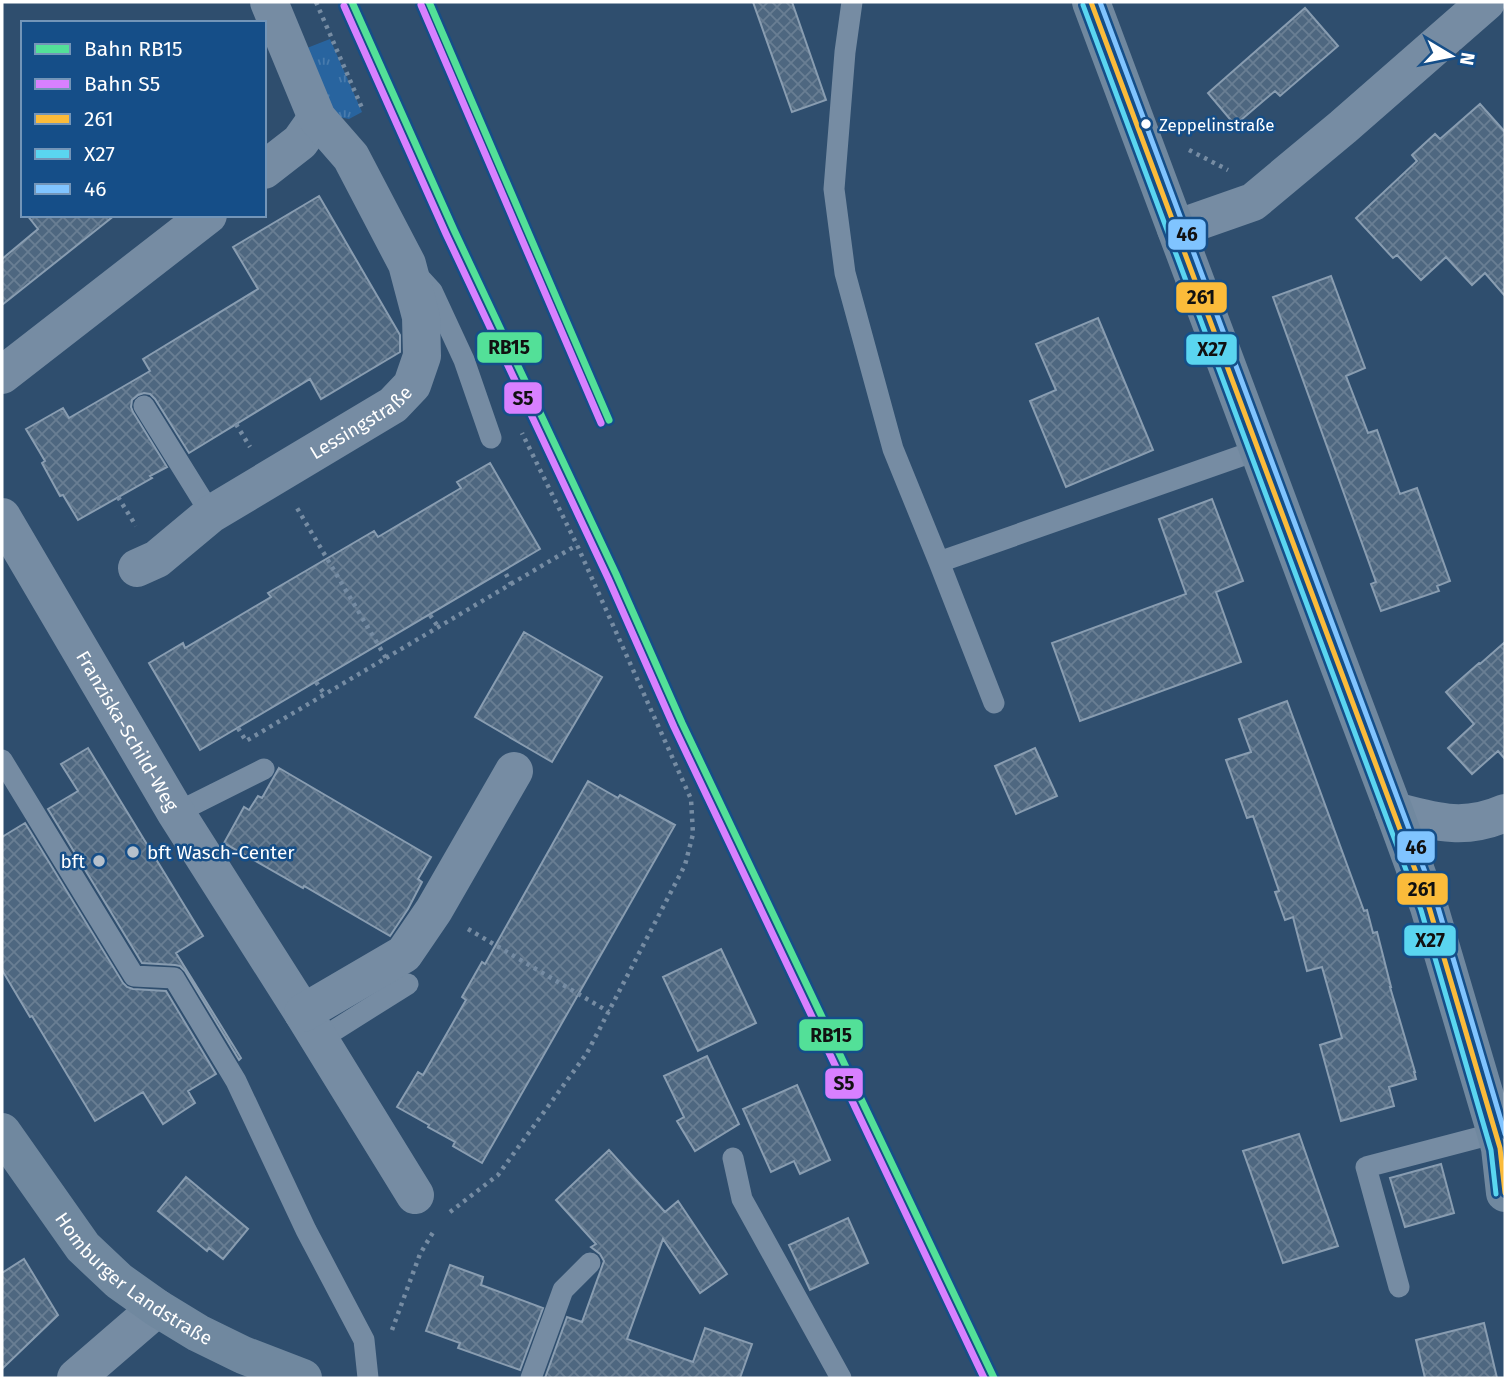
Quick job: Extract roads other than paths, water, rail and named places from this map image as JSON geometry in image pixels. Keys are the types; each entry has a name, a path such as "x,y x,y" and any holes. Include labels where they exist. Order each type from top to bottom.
{"main road":[{"path":"1091,2 1429,907 1500,1146 1505,1193"},
{"name":"Homburger Landstraße","path":"2,1132 83,1247 119,1281 198,1333 243,1355 303,1378"}],"street":[{"name":"Lessingstraße","path":"137,568 157,559 211,514 393,405 412,385 422,356 421,317 407,264 351,157 317,118 269,2"},
{"path":"1176,229 1253,202 1486,2"},
{"path":"266,168 300,142 317,118"},
{"path":"2,374 205,217"},
{"name":"Franziska-Schild-Weg","path":"2,517 176,813 415,1195"},
{"path":"311,1026 404,954 434,909 514,771"},
{"path":"1394,811 1432,821 1462,824 1488,820 1505,813"},
{"path":"76,1378 157,1308"}],"lane":[{"path":"852,2 845,52 834,189 845,273 892,449 994,703"},
{"path":"407,264 432,291 464,359 491,438"},
{"path":"144,406 211,514"},
{"path":"939,562 1258,450"},
{"path":"2,760 134,976 174,978 236,1081 306,1230 364,1340 368,1378"},
{"path":"176,813 264,769"},
{"path":"311,1026 408,984"},
{"path":"1399,1287 1366,1167 1500,1146"},
{"path":"733,1158 743,1199 841,1378"},
{"path":"531,1378 563,1290 590,1263"}],"rail line":[{"name":"RB15","path":"352,2 454,230 616,574 682,723 994,1378"},
{"name":"RB15","path":"429,2 609,420"},
{"name":"S5","path":"421,5 601,423"},
{"name":"S5","path":"344,6 446,234 608,578 674,727 984,1378"}],"place":[{"name":"Zeppelinstraße","path":"1146,124"},
{"name":"bft Wasch-Center","path":"133,852"},
{"name":"bft","path":"99,861"}]}
